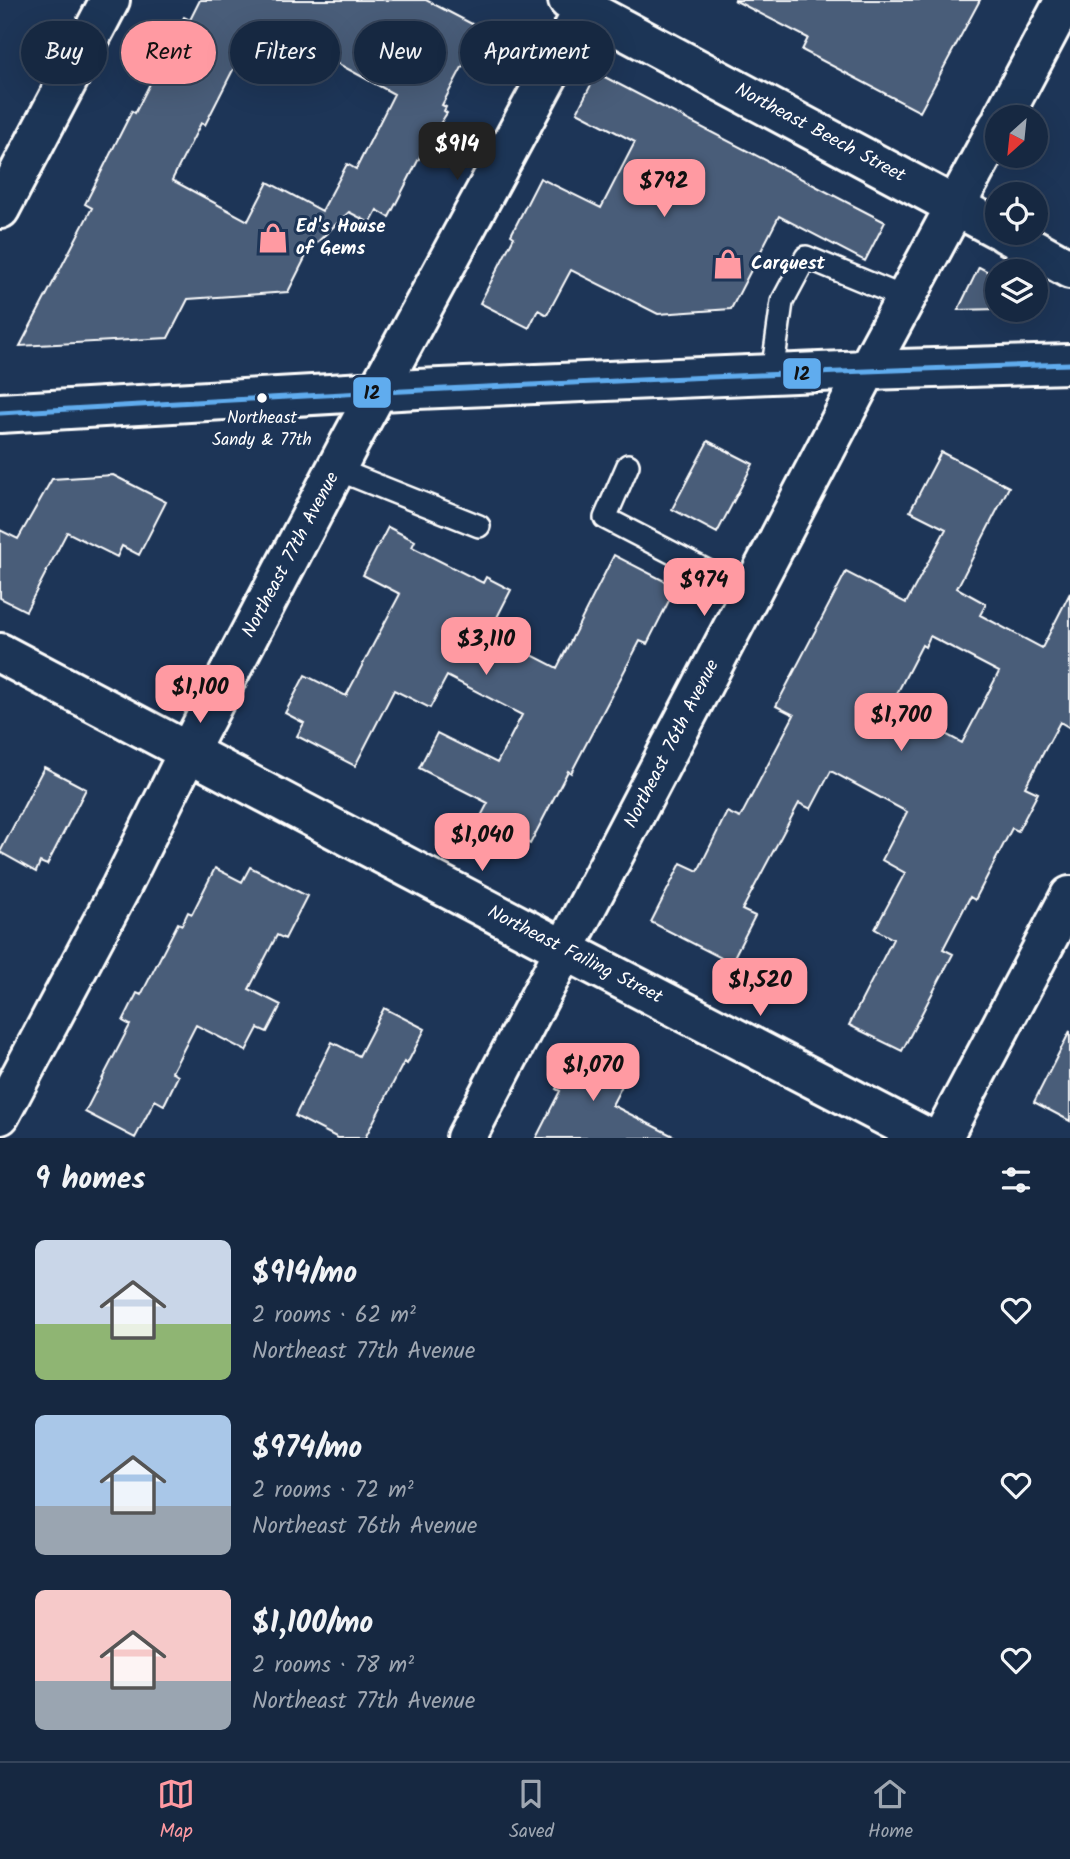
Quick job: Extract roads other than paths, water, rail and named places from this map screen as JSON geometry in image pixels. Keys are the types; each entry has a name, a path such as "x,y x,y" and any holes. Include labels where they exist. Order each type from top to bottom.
{"street":[{"path":"0,209 110,0"},
{"path":"1009,105 1065,0"},
{"name":"Northeast Beech Street","path":"580,3 985,222"},
{"name":"Northeast 77th Avenue","path":"0,1115 580,3"},
{"name":"Northeast 76th Avenue","path":"466,1138 867,370 985,151"},
{"path":"1027,245 1070,269"},
{"path":"0,413 377,392 867,370 1070,364"},
{"name":"Northeast Failing Street","path":"0,653 928,1138"},
{"path":"942,1138 1070,896"}],"lane":[{"path":"772,374 782,302 806,257 905,298"},
{"path":"628,465 605,518 750,593"},
{"path":"336,469 479,526"}],"place":[{"name":"Ed's House of Gems","path":"273,238"},
{"name":"Carquest","path":"728,264"},
{"name":"Northeast Sandy & 77th","path":"262,398"}]}
